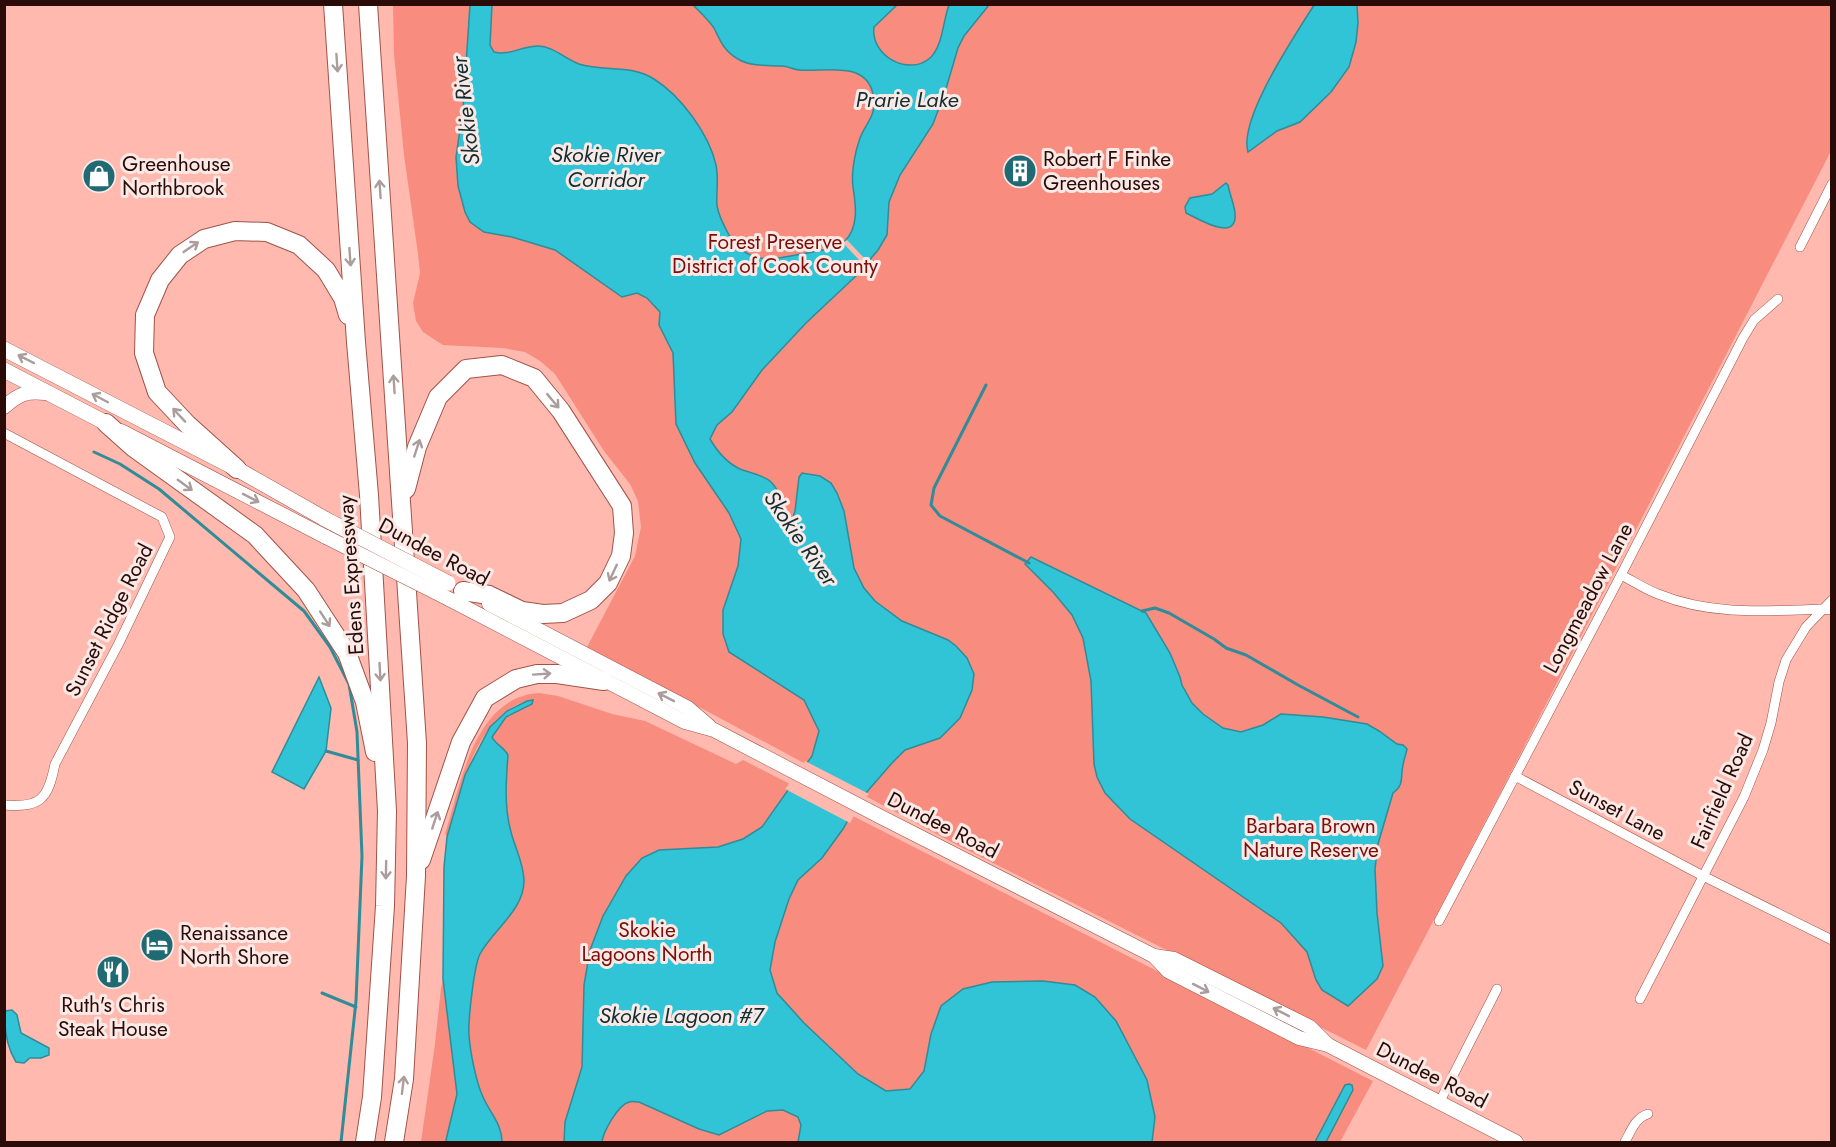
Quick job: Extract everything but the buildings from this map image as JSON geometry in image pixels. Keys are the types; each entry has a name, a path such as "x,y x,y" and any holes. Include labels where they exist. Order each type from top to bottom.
{"highway":[{"name":"Edens Expressway","path":"333,4 369,507 387,812 384,929 372,1096 365,1143"},
{"path":"368,4 417,743 416,876 404,1079 394,1143"},
{"path":"371,52 375,4"},
{"path":"237,469 187,424 157,392 144,353 145,315 160,280 180,255 204,239 235,231 267,232 299,245 326,270 343,298 356,342"},
{"path":"402,505 417,447 438,397 466,369 502,365 534,378 561,411 622,506 624,534 621,556 608,583 591,600 563,613 543,614 522,611 489,595 453,591"},
{"path":"106,423 134,448 255,535 306,590 347,653 365,702 387,812"},
{"path":"416,876 461,742 485,698 516,679 537,674 557,674 604,681"}],"main road":[{"name":"Dundee Road","path":"4,349 237,469 453,591 604,681 684,722 714,730"},
{"name":"Dundee Road","path":"4,370 326,537 453,591 688,708 714,730 1154,956 1168,971 1299,1038 1328,1045 1516,1143"},
{"path":"4,407 17,397 30,392 50,394"}],"street":[{"path":"1800,247 1832,184"},
{"name":"Longmeadow Lane","path":"1439,921 1749,327 1778,299"},
{"name":"Sunset Ridge Road","path":"4,433 162,517 170,537 118,645 55,764 51,783 44,797 26,807 4,805"},
{"path":"1621,575 1657,594 1714,610 1746,612 1827,610"},
{"name":"Fairfield Road","path":"1640,999 1744,797 1763,750 1786,660 1806,627 1827,610 1832,600"},
{"name":"Sunset Lane","path":"1515,777 1703,876 1832,940"},
{"path":"1439,1102 1497,989"},
{"path":"1625,1143 1636,1121 1647,1114"}],"green space":[{"path":"393,5 1831,5 1831,151 1366,1050 959,846 587,647 635,556 641,527 638,501 630,484 604,451 555,374 540,361 525,352 503,348 443,345 423,332 416,321 413,303 420,273 404,155 394,54"},
{"name":"Skokie Lagoons North","path":"539,693 558,696 612,714 645,721 736,764 743,760 1373,1081 1340,1142 478,1142 450,988 447,937 449,841 461,808 464,792 485,743 503,716 531,700 512,707 496,720 484,737 465,777 447,837 445,834 465,768 485,726 499,710 517,698"},
{"path":"443,979 457,1094 447,1142 421,1142 441,988"}],"water":[{"path":"470,5 492,5 490,45 494,52 505,53 532,46 543,47 554,50 579,64 636,71 664,86 684,106 707,141 717,170 718,210 729,235 743,251 758,258 767,259 828,249 840,245 849,236 855,216 853,169 860,138 872,115 874,100 871,87 865,78 846,70 798,70 784,66 743,62 726,49 712,25 693,5 897,5 874,27 874,37 884,54 892,60 911,65 930,58 938,47 949,5 989,5 964,36 933,124 900,175 889,202 887,235 878,250 857,275 806,323 762,370 732,412 717,425 710,439 731,463 771,482 780,495 789,521 792,520 795,511 799,477 802,473 820,476 831,483 844,511 854,568 864,588 875,601 902,621 948,640 956,646 967,658 974,674 972,690 960,718 940,738 905,750 892,763 859,801 843,829 822,858 798,880 789,899 775,942 770,970 777,993 804,1023 858,1074 886,1091 910,1089 924,1071 931,1034 941,1006 963,989 992,982 1043,981 1075,985 1095,997 1116,1021 1147,1080 1155,1117 1152,1142 798,1142 801,1125 798,1117 783,1110 767,1111 719,1135 699,1129 639,1102 629,1102 616,1113 602,1142 564,1142 565,1122 582,1067 584,985 590,950 603,916 626,876 642,858 659,850 718,847 743,839 762,827 812,756 819,731 804,700 729,652 723,634 723,610 738,566 741,539 729,513 695,463 676,424 673,353 659,325 660,312 647,298 637,293 622,297 555,250 512,237 484,232 470,222 465,212 458,186 456,157 463,109"},
{"path":"1314,5 1357,5 1356,42 1349,67 1331,92 1300,122 1277,131 1248,152 1247,137 1260,99 1270,77"},
{"path":"1226,183 1235,213 1234,222 1230,227 1216,226 1186,213 1185,207 1190,198 1212,194"},
{"path":"1031,557 1146,613 1170,653 1182,685 1192,703 1223,728 1241,732 1263,725 1281,714 1323,717 1367,724 1407,749 1401,783 1393,793 1378,844 1375,869 1383,966 1377,979 1348,1006 1322,990 1316,980 1307,952 1281,923 1130,819 1105,793 1097,777 1094,764 1091,681 1083,638 1072,615 1025,564"},
{"path":"319,677 331,708 326,751 304,789 272,772"},
{"path":"533,700 532,704 506,717 492,737 508,755 507,813 523,868 524,881 523,891 514,911 480,954 469,1018 472,1058 480,1091 500,1130 502,1142 447,1142 457,1094 443,979 444,867 447,837 465,775 490,727 507,711"},
{"path":"12,1010 17,1015 21,1033 49,1048 49,1055 30,1058 24,1063 16,1062 8,1044 5,1024 5,1011"},
{"path":"1345,1085 1352,1085 1353,1090 1326,1142 1315,1142"}],"pier":[{"path":"847,240 867,261 864,265 843,243"},
{"path":"805,761 869,794 850,823 785,789"}],"waterway":[{"path":"986,385 934,488 931,505 940,516 1029,563"},
{"path":"94,452 120,464 159,489 304,611 330,647 349,684 357,732 362,856 356,1001 341,1142"},
{"path":"1142,611 1155,608 1169,613 1226,648 1246,655 1358,717"},
{"path":"326,751 358,760"},
{"path":"322,993 356,1007"}],"place":[{"name":"Robert F Finke Greenhouses","path":"1020,171"},
{"name":"Greenhouse Northbrook","path":"99,176"},
{"name":"Renaissance North Shore","path":"157,945"},
{"name":"Ruth's Chris Steak House","path":"113,972"}],"water label":[{"name":"Prarie Lake","path":"907,99"},
{"name":"Skokie River","path":"465,111"},
{"name":"Skokie River Corridor","path":"606,166"},
{"name":"Skokie River","path":"801,538"},
{"name":"Skokie Lagoon #7","path":"681,1015"}],"park label":[{"name":"Forest Preserve District of Cook County","path":"775,254"},
{"name":"Barbara Brown Nature Reserve","path":"1311,838"}]}
